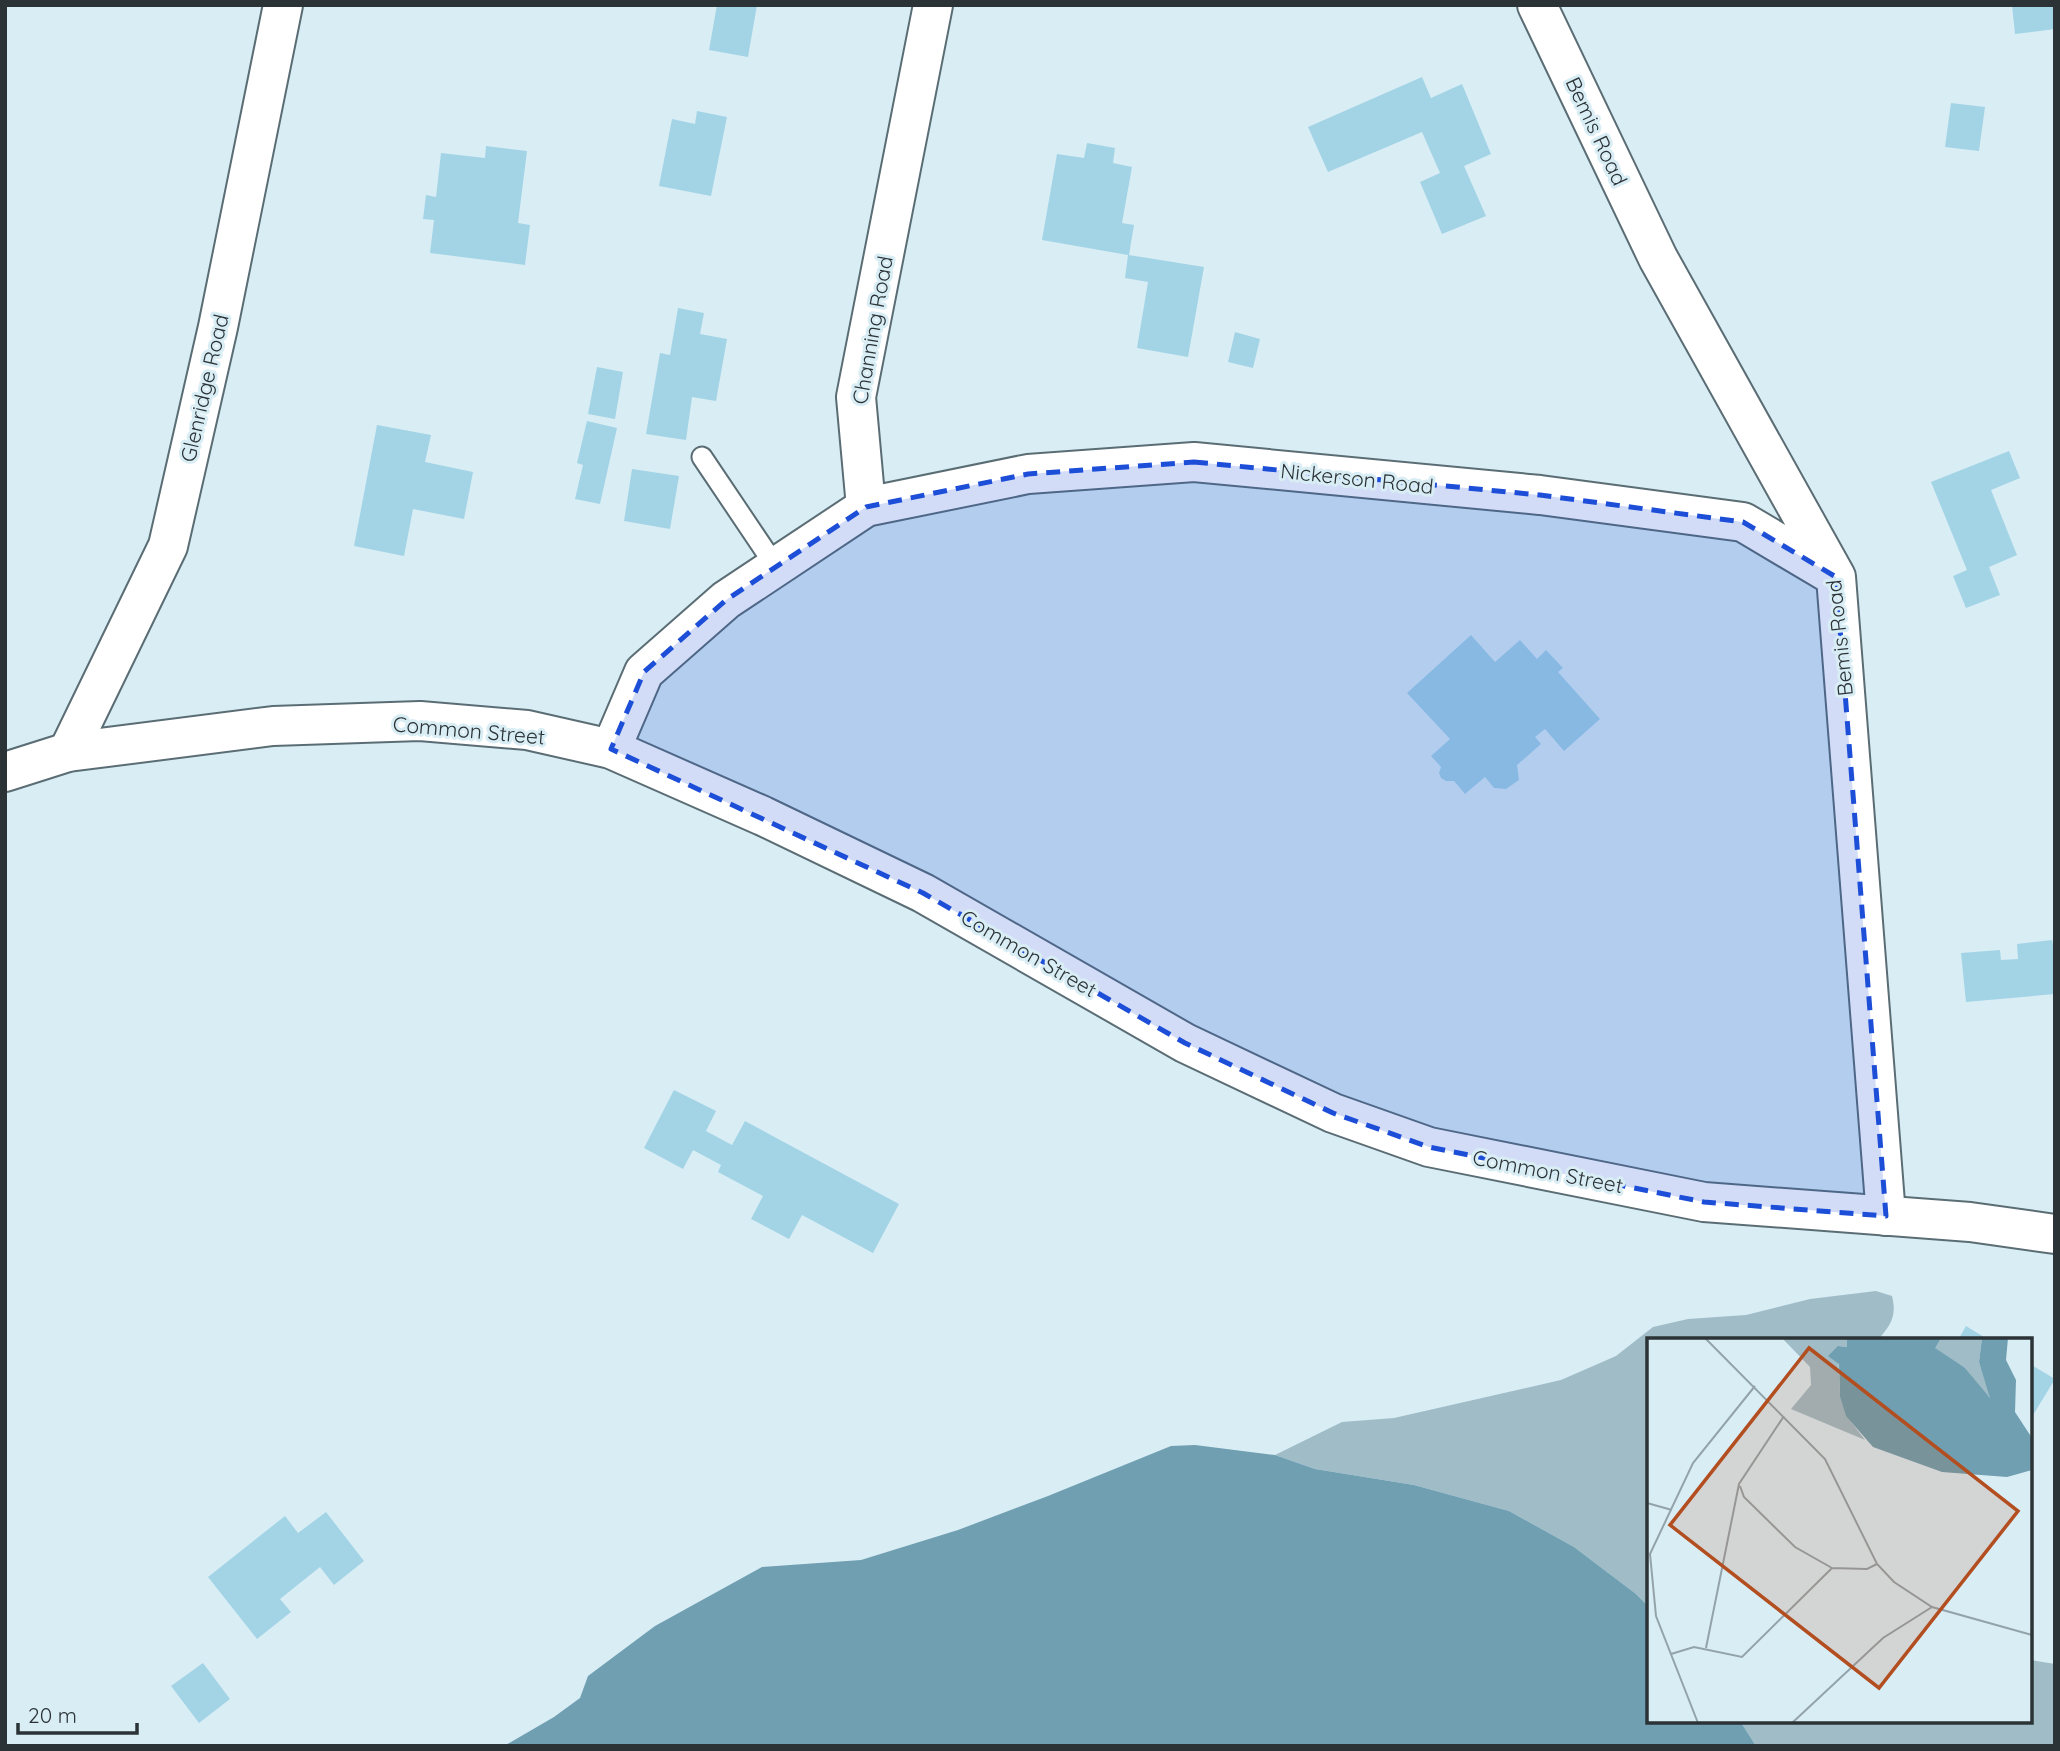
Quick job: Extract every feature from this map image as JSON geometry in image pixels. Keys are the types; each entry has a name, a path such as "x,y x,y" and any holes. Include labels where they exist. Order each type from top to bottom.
{"street":[{"name":"Glenridge Road","path":"68,752 168,547 218,327 283,5"},
{"name":"Channing Road","path":"866,507 856,397 933,5"},
{"name":"Bemis Road","path":"1538,5 1658,258 1836,577 1886,1216"},
{"name":"Nickerson Road","path":"866,507 1028,474 1194,462 1540,495 1743,522 1836,577"},
{"path":"611,749 645,672 726,600 866,507"},
{"name":"Common Street","path":"5,772 68,752 273,726 420,721 527,730 611,749 763,816 923,893 1185,1043 1333,1112 1429,1147 1704,1202 1970,1222 2055,1234"}],"lane":[{"path":"702,457 776,567"}],"highlighted area":[{"path":"1194,462 1540,495 1743,522 1836,577 1886,1216 1704,1202 1429,1147 1333,1113 1185,1043 923,893 611,749 644,672 726,600 866,507 1028,474"}],"shaded area":[{"path":"1876,1291 1892,1296 1894,1309 1889,1325 1879,1338 1647,1338 1647,1605 1574,1547 1509,1511 1414,1485 1315,1469 1275,1455 1342,1422 1394,1418 1561,1380 1616,1356 1653,1327 1688,1319 1746,1315 1810,1299"},
{"path":"1195,1445 1275,1455 1315,1469 1414,1485 1509,1511 1574,1547 1647,1605 1647,1723 1741,1723 1756,1746 504,1746 554,1717 580,1698 588,1676 655,1626 762,1567 861,1560 958,1530 1171,1446"},
{"path":"2032,1660 2055,1664 2055,1746 1756,1746 1741,1723 2032,1723"}],"building":[{"path":"717,5 757,5 748,57 709,50"},
{"path":"2012,5 2055,5 2055,29 2015,34"},
{"path":"1422,77 1431,98 1462,84 1491,154 1464,166 1486,216 1442,234 1420,182 1440,173 1422,132 1328,172 1308,127"},
{"path":"1951,103 1985,107 1979,151 1945,147"},
{"path":"697,111 727,117 711,196 659,186 672,119 695,124"},
{"path":"1087,143 1115,148 1113,163 1132,167 1122,223 1134,225 1129,255 1204,267 1188,357 1137,348 1148,282 1125,278 1128,255 1042,240 1057,154 1084,158"},
{"path":"486,146 527,151 518,223 530,225 525,265 430,253 434,220 423,219 426,195 436,197 441,153 485,158"},
{"path":"678,308 704,313 700,334 727,339 716,401 692,397 686,440 646,434 660,353 670,355"},
{"path":"1235,332 1260,339 1253,368 1228,362"},
{"path":"597,367 623,372 615,419 588,414"},
{"path":"587,421 617,428 600,504 575,499 583,465 577,463"},
{"path":"377,425 431,435 425,462 473,472 464,519 413,509 404,556 354,546"},
{"path":"2009,451 2020,478 1991,490 2017,555 1989,567 2000,595 1966,608 1953,576 1967,570 1931,482"},
{"path":"632,469 679,476 670,529 624,521"},
{"path":"1471,635 1495,662 1520,640 1537,659 1546,650 1563,668 1558,672 1600,719 1564,751 1545,729 1535,737 1541,744 1517,765 1519,780 1506,789 1494,788 1485,777 1465,794 1454,781 1441,778 1441,767 1431,756 1450,739 1407,693"},
{"path":"2052,940 2055,955 2055,994 1966,1002 1961,953 2000,950 2001,960 2018,959 2017,944"},
{"path":"674,1090 716,1111 706,1131 732,1145 745,1121 899,1204 873,1253 802,1215 789,1239 751,1219 763,1196 718,1172 721,1165 693,1150 683,1169 644,1148"},
{"path":"1966,1326 1986,1338 1959,1338"},
{"path":"2032,1365 2055,1379 2032,1417"},
{"path":"326,1512 364,1561 334,1585 320,1567 280,1599 291,1612 257,1639 208,1577 285,1516 298,1533"},
{"path":"203,1663 230,1699 199,1723 171,1686"}]}
